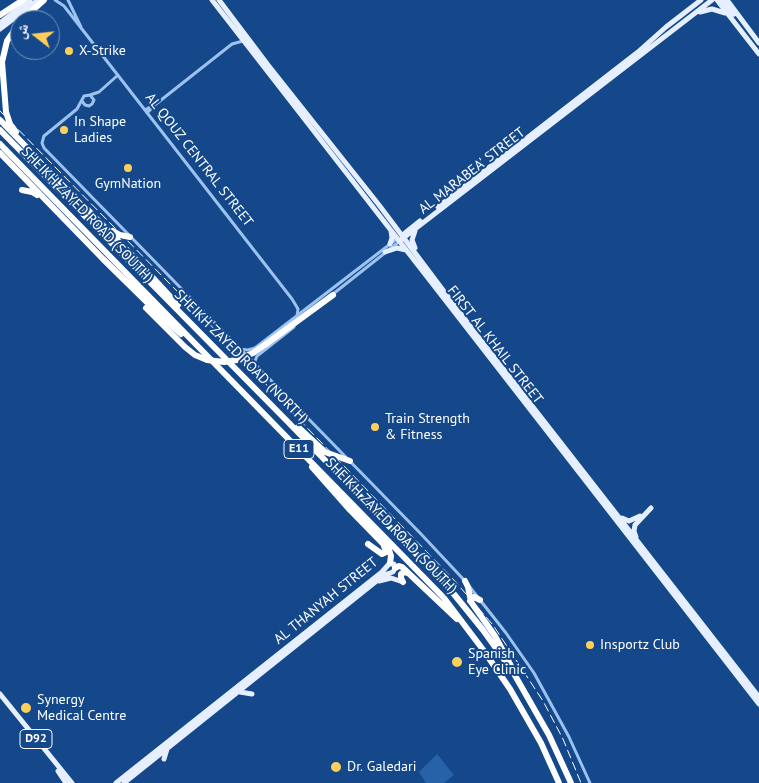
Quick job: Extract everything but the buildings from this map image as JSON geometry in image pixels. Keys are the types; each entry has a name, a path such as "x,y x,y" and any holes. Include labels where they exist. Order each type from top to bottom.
{"highway":[{"path":"0,15 23,0"},
{"path":"32,10 41,1"},
{"path":"10,35 3,55 6,108 12,127 36,156"},
{"path":"0,120 177,304 182,316"},
{"name":"SHEIKH ZAYED ROAD (NORTH)","path":"0,130 449,588 483,630 513,672 541,719 571,783"},
{"name":"SHEIKH ZAYED ROAD (SOUTH)","path":"0,144 432,586 493,663 518,702 559,783"},
{"path":"0,155 161,316 177,331 193,340"},
{"path":"22,190 34,192 50,205"},
{"path":"89,211 116,234 130,237"},
{"path":"103,259 117,278 185,348 207,360 220,362 249,356 333,294"},
{"path":"288,422 298,427 325,452 350,461"},
{"path":"308,459 320,477 391,554 393,566 400,566 446,610 464,624"},
{"path":"368,544 383,554 386,550 382,543"},
{"path":"404,582 401,574 404,572 408,573"},
{"path":"465,581 470,601 499,641 510,660 513,672"},
{"path":"470,601 474,596 480,600"}],"main road":[{"path":"0,23 30,0"},
{"name":"FIRST AL KHAIL STREET","path":"212,0 393,227"},
{"name":"FIRST AL KHAIL STREET","path":"219,0 393,227 406,250 759,704"},
{"name":"AL MARABEA' STREET","path":"415,227 638,52 699,0"},
{"path":"689,18 692,11 706,0"},
{"name":"AL MARABEA' STREET","path":"400,238 712,0"},
{"path":"717,0 759,54"},
{"path":"722,0 741,19"},
{"path":"727,0 759,43"},
{"path":"731,0 741,19"},
{"path":"0,29 41,1"},
{"path":"689,18 710,9 720,10 728,15"},
{"path":"390,244 393,227 403,229 415,227 412,240 419,258"},
{"name":"FIRST AL KHAIL STREET","path":"400,238 419,258 759,697"},
{"path":"385,252 397,248 406,250"},
{"path":"638,542 634,532 635,525 651,508"},
{"path":"619,517 628,521 640,516"},
{"name":"AL THANYAH STREET","path":"117,783 295,638 318,623 382,572 393,566 393,572 386,573 124,783"},
{"path":"376,582 391,578 404,582"},
{"path":"311,623 318,623"},
{"path":"246,686 245,683 263,668 265,664"},
{"path":"239,692 252,694"},
{"name":"D92","path":"0,694 69,783"},
{"name":"D92","path":"0,699 61,776 69,783"},
{"path":"194,727 202,718 200,716"},
{"path":"164,760 167,749"}],"street":[{"path":"41,1 48,0"},
{"name":"AL QOUZ CENTRAL STREET","path":"55,0 64,6 187,167 262,259 295,303 298,310 297,316"},
{"name":"AL QOUZ CENTRAL STREET","path":"68,0 84,32"},
{"path":"146,111 232,44 236,39 237,31"},
{"path":"232,44 240,41 245,42"},
{"path":"119,77 99,92 84,96 77,109 45,135 42,140 44,148 465,581 506,633 540,684 569,737 590,783"},
{"path":"77,109 92,104 99,92"},
{"path":"90,95 94,100"},
{"path":"82,101 88,106"},
{"path":"215,207 217,202"},
{"name":"AL MARABEA' STREET","path":"255,348 400,238"},
{"name":"AL MARABEA' STREET","path":"258,356 400,238"},
{"path":"261,266 262,259"},
{"path":"295,303 301,308 309,307"},
{"path":"240,348 248,350 255,348 254,353 258,356 255,361 256,366"}],"shaded area":[{"path":"437,754 454,775 444,783 426,783 419,772"}],"railway":[{"path":"0,111 229,344 453,579 493,625 543,701 563,739 581,783"}],"place":[{"name":"X-Strike","path":"69,51"},
{"name":"In Shape Ladies","path":"64,130"},
{"name":"GymNation","path":"128,168"},
{"name":"Train Strength & Fitness","path":"375,427"},
{"name":"Insportz Club","path":"590,645"},
{"name":"Spanish Eye Clinic","path":"457,662"},
{"name":"Synergy Medical Centre","path":"26,708"},
{"name":"Dr. Galedari","path":"336,767"}]}
